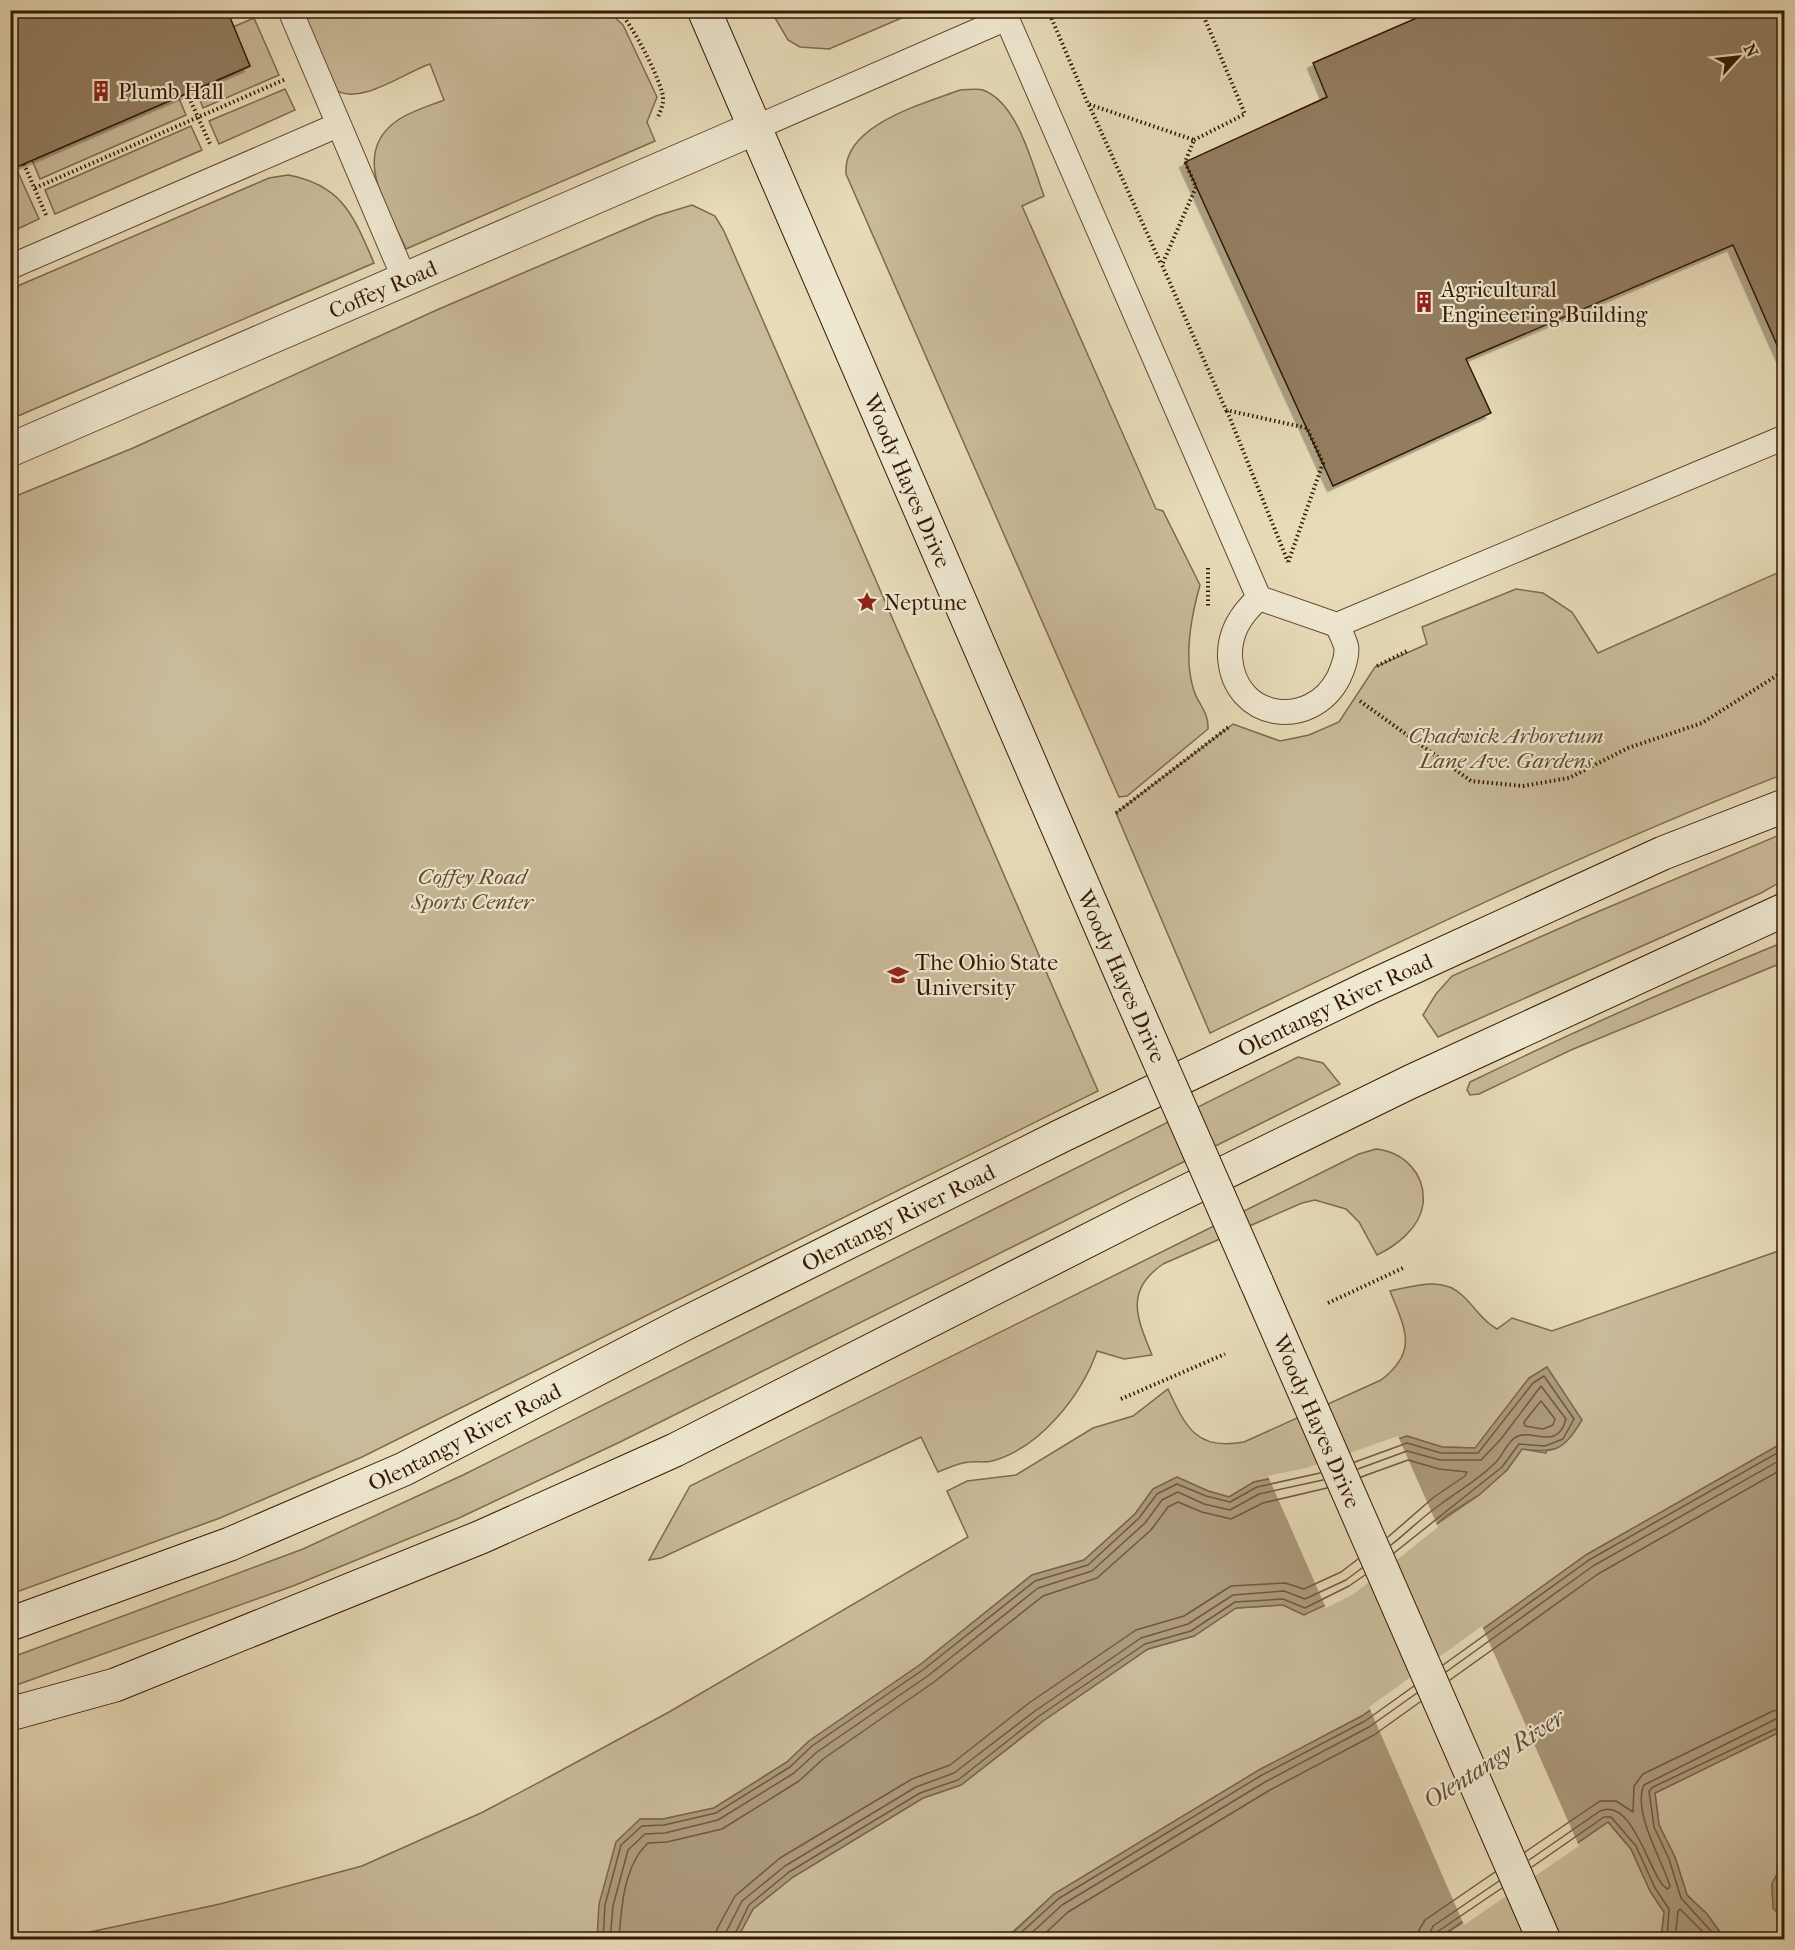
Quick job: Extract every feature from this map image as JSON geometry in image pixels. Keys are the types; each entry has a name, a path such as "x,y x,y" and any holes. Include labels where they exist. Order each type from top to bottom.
{"main road":[{"name":"Woody Hayes Drive","path":"704,10 1129,992 1544,1940"},
{"name":"Coffey Road","path":"10,450 755,128"},
{"name":"Olentangy River Road","path":"10,1624 230,1544 404,1469 680,1326 1039,1146 1377,984 1663,853 1785,806"},
{"path":"10,1714 115,1685 481,1538 675,1450 1142,1213 1410,1082 1785,910"}],"lane":[{"path":"290,10 405,280"},
{"path":"755,128 1005,14 1259,598 1337,624 1783,438"},
{"path":"10,267 338,125"},
{"path":"1259,598 1243,612 1236,626 1230,647 1231,668 1239,688 1252,702 1271,711 1294,712 1315,705 1332,692 1343,669 1347,648 1337,624"}],"path":[{"path":"618,10 628,21 663,93 663,107 657,118"},
{"path":"1048,10 1226,410 1288,563 1323,463 1307,429 1226,410"},
{"path":"1162,265 1196,187 1185,162 1194,140 1245,114 1201,10"},
{"path":"35,188 314,67"},
{"path":"187,93 214,153"},
{"path":"1088,104 1194,140"},
{"path":"24,164 50,224"},
{"path":"1357,699 1471,781 1523,786 1569,778 1628,748 1702,723 1785,671"},
{"path":"1116,813 1233,724"},
{"path":"1328,1303 1403,1268"},
{"path":"1121,1400 1225,1354"}],"green space":[{"path":"302,11 608,11 623,25 657,97 647,122 655,141 406,249 377,182 374,165 376,148 384,133 398,120 414,111 444,100 430,64 370,91 346,94 336,90"},
{"path":"771,11 918,11 829,49 800,47 788,40"},
{"path":"254,18 279,75 203,108 196,90 250,66 233,27"},
{"path":"285,89 295,110 219,144 209,121"},
{"path":"960,90 983,90 995,97 1015,121 1029,152 1044,196 1022,206 1156,509 1163,511 1200,585 1191,624 1189,665 1194,691 1205,714 1208,729 1127,796 1119,797 846,174 848,157 857,142 871,130 907,110"},
{"path":"178,96 186,115 40,179 32,160"},
{"path":"191,126 202,150 55,214 45,190"},
{"path":"16,168 39,219 11,232 11,170"},
{"path":"288,175 322,186 334,195 353,218 374,263 11,419 11,292 20,285 269,178"},
{"name":"Coffey Road Sports Center","path":"692,205 715,216 724,231 1098,1091 362,1457 220,1518 11,1594 11,498 133,448 439,309 656,216"},
{"name":"Chadwick Arboretum Lane Ave. Gardens","path":"1784,570 1784,774 1566,865 1210,1033 1116,813 1233,724 1280,741 1309,735 1339,722 1375,667 1427,644 1422,627 1516,589 1543,593 1572,612 1598,653"},
{"path":"1784,833 1784,880 1761,893 1438,1037 1423,1015 1436,994 1452,976"},
{"path":"1784,942 1784,962 1571,1050 1479,1094 1470,1095 1467,1090 1470,1082 1548,1045"},
{"path":"1298,1057 1323,1063 1340,1084 620,1442 459,1518 293,1586 11,1687 10,1658 303,1549 463,1475"},
{"path":"1376,1149 1396,1155 1411,1166 1421,1183 1423,1193 1421,1213 1412,1228 1399,1241 1377,1255 1359,1222 1346,1209 1315,1200 1302,1203 1163,1264 1151,1274 1138,1295 1137,1306 1142,1329 1152,1355 1124,1359 1097,1351 1081,1385 1056,1418 1026,1445 1010,1454 989,1462 961,1463 938,1472 921,1437 661,1558 649,1560 690,1486 1359,1154"},
{"path":"1784,1249 1784,1442 1586,1555 1362,1716 1259,1770 1054,1894 1005,1939 737,1939 753,1909 793,1877 923,1798 961,1785 1043,1721 1148,1649 1194,1636 1236,1608 1283,1605 1304,1615 1479,1495 1507,1470 1522,1449 1546,1453 1547,1367 1529,1378 1476,1448 1442,1447 1407,1436 1307,1471 1254,1482 1229,1497 1208,1491 1177,1477 1153,1489 1135,1514 1084,1560 1032,1575 921,1664 809,1741 787,1762 714,1808 663,1819 640,1819 598,1939 11,1940 11,1936 43,1937 90,1932 220,1904 362,1866 483,1812 669,1712 968,1537 947,1491 967,1481 1016,1475 1093,1428 1133,1416 1168,1389 1181,1415 1195,1434 1215,1443 1228,1444 1244,1442 1381,1380 1401,1359 1405,1349 1404,1328 1390,1291 1428,1284 1447,1286 1463,1296 1483,1318 1497,1329 1512,1318 1552,1331"},
{"path":"1784,1730 1784,1861 1772,1884 1773,1907 1784,1920 1784,1939 1725,1939 1707,1914 1687,1895 1675,1857 1659,1825 1655,1793"},
{"path":"1608,1822 1631,1849 1650,1891 1664,1912 1661,1939 1437,1940"}],"water":[{"path":"1547,1367 1582,1420 1570,1437 1552,1450 1522,1449 1507,1470 1479,1495 1447,1515 1353,1592 1304,1615 1283,1605 1236,1608 1194,1636 1148,1649 1043,1721 961,1785 923,1798 793,1877 753,1909 737,1939 597,1938 599,1904 616,1842 640,1819 663,1819 714,1808 787,1762 809,1741 921,1664 1032,1575 1084,1560 1135,1514 1153,1489 1177,1477 1208,1491 1229,1497 1254,1482 1307,1471 1407,1436 1442,1447 1475,1448 1529,1378"},
{"name":"Olentangy River","path":"1784,1442 1784,1730 1655,1793 1659,1825 1675,1857 1687,1895 1707,1914 1725,1939 1661,1939 1664,1912 1650,1891 1631,1849 1608,1822 1437,1939 1005,1940 1054,1894 1259,1770 1362,1716 1586,1555"},
{"path":"1784,1861 1784,1920 1773,1908 1772,1884"}],"pier":[{"path":"1398,1436 1438,1527 1354,1594 1326,1608 1268,1476 1306,1468"},
{"path":"1482,1626 1579,1846 1464,1925 1369,1707"}],"building":[{"name":"Plumb Hall","path":"10,10 227,10 250,66 10,170"},
{"name":"Agricultural Engineering Building","path":"1435,10 1784,10 1784,361 1733,245 1466,359 1491,413 1333,486 1185,162 1327,97 1313,63"}],"place":[{"name":"Plumb Hall","path":"101,91"},
{"name":"Agricultural Engineering Building","path":"1424,302"},
{"name":"Neptune","path":"867,602"},
{"name":"The Ohio State University","path":"898,975"}]}
